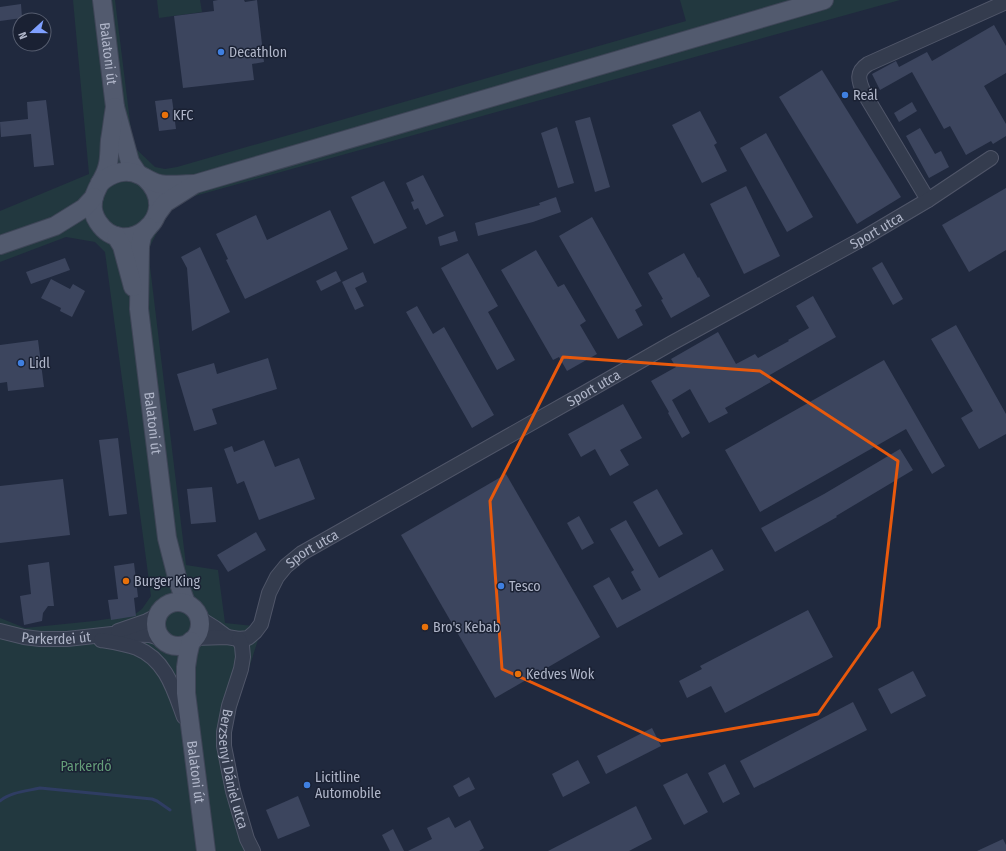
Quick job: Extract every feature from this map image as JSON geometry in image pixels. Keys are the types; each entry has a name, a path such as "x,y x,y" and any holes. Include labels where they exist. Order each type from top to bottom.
{"main road":[{"name":"Balatoni út","path":"102,0 115,107"},
{"path":"0,246 55,226 84,208 97,190 110,176 115,173 127,172 142,176 159,184 195,184 824,0"},
{"path":"115,107 130,162 142,176 150,182 155,192 158,203 153,221"},
{"path":"115,107 109,160 107,169 97,190 93,209 94,215 101,226 116,236 133,236 144,231 166,203 195,184"},
{"name":"Balatoni út","path":"153,221 142,236 140,246 139,309 167,538 178,581 186,603 197,613 200,626 188,654 186,667 186,693"},
{"path":"55,226 76,224 92,224 101,226"},
{"name":"Balatoni út","path":"116,236 122,246 139,309"},
{"name":"Balatoni út","path":"167,538 166,596 157,621 157,628 159,634 165,641 178,665 183,677 206,851"},
{"path":"161,611 173,603 186,603"},
{"path":"165,641 180,646 193,640"}],"street":[{"path":"928,200 864,93 859,79 860,72 862,68 868,64 1006,2"},
{"name":"Sport utca","path":"233,638 248,638 255,632 261,624 269,593 277,577 286,566 302,553 672,343 862,239 928,200 991,158"},
{"name":"Parkerdei út","path":"112,634 147,621 161,611"},
{"path":"199,618 233,638"},
{"name":"Parkerdei út","path":"0,631 40,639 67,639 112,634 150,635 165,641"},
{"path":"87,637 136,648 154,659 162,667 171,683 191,734"},
{"path":"193,640 233,638"},
{"name":"Berzsenyi Dániel utca","path":"233,638 242,646 243,657 241,669 227,714 224,732 224,746 233,791 247,839 253,851"}],"highlighted area":[{"path":"563,357 760,371 898,461 879,627 818,714 661,741 502,669 490,501"}],"green space":[{"name":"Parkerdő","path":"73,0 115,0 133,146 155,167 165,169 177,167 686,21 680,0 900,0 173,202 148,250 186,565 218,570 225,623 262,627 228,735 231,772 251,832 260,851 0,851 0,618 25,628 94,621 134,615 142,609 151,596 105,252 95,242 66,237 0,262 0,211 89,174"},
{"path":"157,0 200,0 202,12 159,18"}],"building":[{"name":"Decathlon","path":"244,0 245,2 257,0 264,62 252,64 254,80 183,88 174,16 214,11 213,1"},
{"path":"21,4 22,12 12,12 12,19 0,21 0,7"},
{"path":"994,25 1006,46 1006,73 984,86 1006,124 1006,136 993,144 991,141 966,155 950,126 944,129 912,72 880,90 872,74 896,61 899,67 927,52 932,61"},
{"path":"822,70 901,197 857,224 779,97"},
{"name":"KFC","path":"172,99 176,129 159,131 155,101"},
{"path":"46,100 54,165 34,167 31,134 1,137 0,122 28,119 27,102"},
{"path":"912,102 917,111 899,122 894,113"},
{"path":"700,111 717,143 714,145 727,171 702,183 672,125"},
{"path":"590,117 610,187 595,192 575,121"},
{"path":"557,127 574,183 558,188 541,133"},
{"path":"920,128 935,154 941,151 949,167 929,178 906,136"},
{"path":"766,133 813,217 787,232 740,148"},
{"path":"423,175 444,216 426,225 418,208 414,210 411,202 414,201 406,183"},
{"path":"384,181 407,228 374,244 351,197"},
{"path":"746,186 780,256 744,274 710,204"},
{"path":"1006,188 1006,250 969,272 942,225"},
{"path":"556,197 561,212 533,222 478,236 475,223 540,205 539,203"},
{"path":"330,210 348,249 245,299 226,260 228,259 216,234 256,215 267,240"},
{"path":"592,217 642,306 635,310 643,325 618,339 559,236"},
{"path":"455,231 458,241 440,246 438,237"},
{"path":"200,247 230,312 192,331 187,268 181,257"},
{"path":"536,250 558,287 564,284 586,321 580,325 597,354 567,371 559,357 553,360 501,270"},
{"path":"468,253 498,306 488,312 515,360 497,370 441,268"},
{"path":"684,253 710,296 671,318 661,300 663,299 648,273"},
{"path":"65,258 70,270 31,284 26,272"},
{"path":"882,262 903,299 893,305 872,268"},
{"path":"336,271 341,281 321,291 316,281"},
{"path":"363,272 367,282 355,288 364,306 355,310 342,282"},
{"path":"51,279 70,289 73,284 85,291 72,317 60,311 61,308 41,298"},
{"path":"813,296 836,337 768,376 771,382 725,408 728,413 709,423 690,389 672,400 690,433 682,438 651,381 676,367 671,359 718,332 736,364 755,354 758,358 809,328 796,306"},
{"path":"417,306 433,334 444,327 494,415 472,428 406,312"},
{"path":"956,325 1006,414 1006,434 979,449 961,418 973,411 931,339"},
{"name":"Lidl","path":"38,340 44,387 8,391 7,382 0,383 0,345"},
{"path":"268,358 277,389 212,409 217,424 194,431 177,374 214,363 217,374"},
{"path":"884,360 945,466 932,474 906,429 760,512 725,450"},
{"path":"623,404 642,438 620,450 629,465 610,476 595,449 581,457 568,434"},
{"path":"118,438 127,514 109,516 99,440"},
{"path":"264,440 275,467 299,458 315,499 259,520 244,481 237,484 224,449 232,446 234,452"},
{"path":"900,449 913,470 836,516 837,517 775,552 761,528 824,494"},
{"name":"Tesco","path":"506,474 600,637 495,698 401,535"},
{"path":"63,479 70,535 0,543 0,486"},
{"path":"212,487 216,522 191,524 187,489"},
{"path":"657,489 683,534 659,547 633,502"},
{"path":"579,516 594,543 582,550 567,523"},
{"path":"626,520 659,578 712,549 724,570 617,628 593,586 609,577 622,600 641,590 631,572 634,570 610,529"},
{"path":"256,532 266,550 228,572 217,555"},
{"path":"49,562 54,606 48,606 43,613 42,621 24,625 20,596 31,594 28,565"},
{"name":"Burger King","path":"134,563 138,597 134,598 136,616 111,620 108,600 118,599 114,566"},
{"path":"808,610 833,657 725,713 711,686 687,698 679,681 702,669 700,666"},
{"path":"913,671 926,696 891,714 878,689"},
{"path":"853,702 867,730 754,788 740,761"},
{"path":"652,728 661,746 606,774 597,756"},
{"path":"578,760 590,783 563,797 552,774"},
{"path":"725,764 740,794 723,803 708,773"},
{"path":"687,773 708,812 684,825 663,785"},
{"path":"469,777 475,789 459,797 453,786"},
{"path":"298,796 310,826 278,839 266,810"},
{"path":"636,806 652,839 629,851 548,851"},
{"path":"449,817 455,828 470,820 484,848 479,851 408,851 432,839 427,828"},
{"path":"393,829 404,851 390,851 382,835"},
{"path":"1003,839 1006,845 1006,851 977,851"}],"waterway":[{"path":"0,801 14,794 40,788 152,799 170,810"}],"place":[{"name":"Decathlon","path":"221,52"},
{"name":"Reál","path":"845,95"},
{"name":"KFC","path":"165,115"},
{"name":"Lidl","path":"21,363"},
{"name":"Burger King","path":"126,581"},
{"name":"Tesco","path":"501,586"},
{"name":"Bro's Kebab","path":"425,627"},
{"name":"Kedves Wok","path":"518,674"},
{"name":"Licitline Automobile","path":"307,785"}]}
